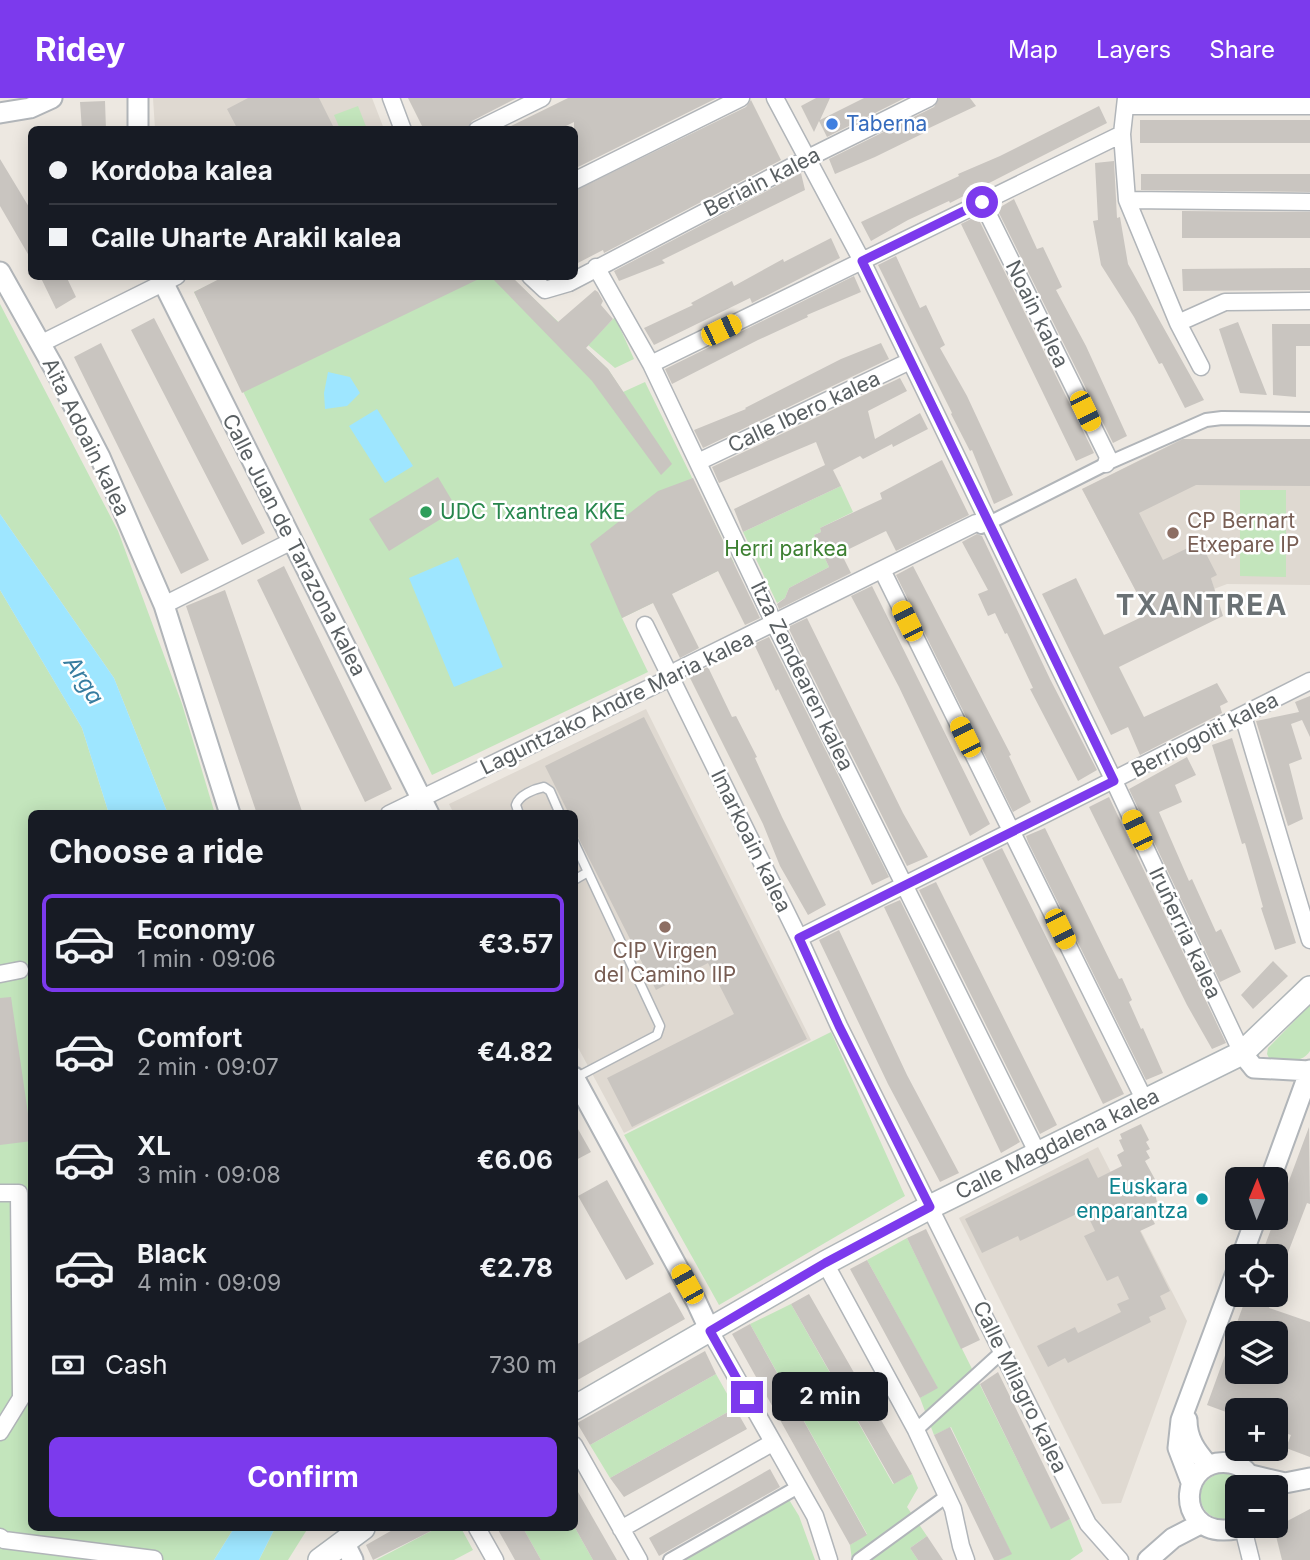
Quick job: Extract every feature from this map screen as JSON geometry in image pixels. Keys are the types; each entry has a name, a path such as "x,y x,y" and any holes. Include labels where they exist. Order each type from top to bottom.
{"main road":[{"name":"Calle Magdalena kalea","path":"578,1406 825,1263 930,1207 1242,1053 1310,988"},
{"path":"320,1560 348,1551 361,1531"}],"street":[{"path":"0,113 30,108 52,98"},
{"path":"391,98 402,126"},
{"path":"485,126 542,98"},
{"path":"578,179 741,98"},
{"name":"Iruñerria kalea","path":"775,98 862,261 983,523 1114,781 1242,1053"},
{"name":"Beriain kalea","path":"596,267 929,98"},
{"path":"1201,367 1178,323 1127,200 1122,134 1126,102 1310,106"},
{"path":"651,364 1122,134"},
{"path":"1127,200 1310,202"},
{"name":"Noain kalea","path":"982,202 1108,457 1106,464"},
{"path":"578,278 596,267"},
{"name":"Itza Zendearen kalea","path":"596,267 651,364 776,625 1038,1154"},
{"name":"Aita Adoain kalea","path":"0,272 100,457 164,605 229,810"},
{"path":"40,344 164,280"},
{"name":"Calle Juan de Tarazona kalea","path":"166,280 292,541 425,806"},
{"path":"534,280 545,290 574,280"},
{"path":"1178,323 1226,302 1310,301"},
{"name":"Calle Ibero kalea","path":"698,462 909,362"},
{"name":"Laguntzako Andre Maria kalea","path":"407,810 425,806 675,674 983,523 1206,420 1310,419"},
{"name":"Laguntzako Andre Maria kalea","path":"776,625 983,523"},
{"path":"164,605 292,541"},
{"path":"884,574 1145,1101"},
{"name":"Imarkoain kalea","path":"645,625 675,674 839,1026 930,1207"},
{"name":"Berriogoiti kalea","path":"799,938 1310,681"},
{"path":"1243,716 1310,940"},
{"path":"0,974 20,970"},
{"path":"1242,1053 1254,1068 1310,1071 1275,1167"},
{"path":"578,1087 710,1331 815,1516 829,1560"},
{"path":"0,1193 19,1193 21,1398 0,1432"},
{"name":"Calle Milagro kalea","path":"930,1207 1088,1524 1120,1560"},
{"path":"825,1263 916,1430 953,1509 966,1560"},
{"path":"1225,1303 1181,1420 1178,1448 1191,1482 1190,1504 1193,1514 1200,1524 1212,1530 1225,1529"},
{"path":"916,1430 1003,1351"},
{"path":"1188,1405 1187,1429 1194,1449 1208,1465"},
{"path":"621,1529 772,1443"},
{"path":"578,1452 639,1560"},
{"path":"1191,1482 1199,1471 1208,1465 1227,1462 1239,1465 1248,1475"},
{"path":"1288,1482 1310,1479"},
{"path":"1288,1491 1310,1479"},
{"path":"670,1560 798,1487"},
{"path":"859,1560 947,1496"},
{"path":"1174,1538 1190,1504"},
{"path":"1148,1560 1174,1538 1200,1524"},
{"path":"479,1531 495,1560"},
{"path":"0,1536 4,1540 154,1559"},
{"path":"1246,1538 1251,1560"}],"lane":[{"path":"518,810 517,801 534,789 544,787 550,790 559,810"},
{"path":"578,851 660,1026 657,1035 578,1080"},
{"path":"578,878 588,872"}],"shaded area":[{"path":"153,98 372,98 383,126 155,126"},
{"name":"CP Bernart Etxepare IP","path":"1182,439 1310,439 1310,585 1227,584 1214,589 1211,578 1146,610 1082,489"},
{"name":"CIP Virgen del Camino IIP","path":"646,709 811,1040 624,1133 578,1047 578,810 452,810 449,804"},
{"path":"1098,1147 1187,1321 1121,1503 1102,1504 959,1218"}],"green space":[{"path":"358,106 366,126 339,126 334,115"},
{"name":"UDC Txantrea KKE","path":"219,280 514,280 608,369 623,392 645,382 734,563 622,618 648,672 432,775 194,292"},
{"path":"0,304 118,531 182,704 214,810 166,810 114,678 0,514"},
{"path":"615,317 634,359 615,368 588,345"},
{"name":"Herri parkea","path":"841,486 853,512 820,528 821,532 814,535 829,567 789,588 785,598 777,603 743,532"},
{"path":"1240,490 1286,490 1286,577 1240,576"},
{"path":"0,590 82,728 108,810 28,810 28,1531 232,1531 214,1560 0,1560"},
{"path":"1310,1005 1310,1051 1307,1055 1286,1061 1269,1058 1268,1048"},
{"path":"831,1032 905,1196 719,1305 624,1135"},
{"path":"907,1238 1051,1528 1070,1519 1083,1551 1070,1560 999,1560 1011,1553 951,1427 934,1435 920,1398 937,1387 867,1260"},
{"path":"791,1304 893,1484 912,1474 918,1488 907,1507 927,1536 910,1548 918,1560 852,1560 850,1545 867,1534 750,1324"},
{"path":"716,1374 735,1408 610,1478 590,1445"},
{"path":"1220,1473 1236,1475 1225,1475 1225,1519 1214,1517 1202,1504 1203,1486"},
{"path":"788,1498 799,1516 815,1560 683,1560"},
{"path":"274,1531 306,1531 288,1560 259,1560"},
{"path":"431,1531 463,1531 473,1550 454,1560 376,1560"},
{"path":"525,1531 577,1531 593,1560 541,1560"}],"water":[{"path":"328,372 350,377 360,393 347,406 325,409 324,393"},
{"path":"377,409 413,466 385,483 349,426"},
{"name":"Arga","path":"0,514 114,678 166,810 108,810 82,728 0,590"},
{"path":"458,557 503,667 454,687 409,578"},
{"path":"232,1531 274,1531 259,1560 214,1560"}],"building":[{"path":"248,98 319,98 333,126 236,126 227,109"},
{"path":"408,98 517,98 472,121 469,126 422,126"},
{"path":"568,98 717,98 578,167 578,126 574,126 574,122 566,126 511,126"},
{"path":"816,98 830,98 820,120 864,98 905,98 827,137 819,121 814,132 801,106"},
{"path":"939,98 970,98 976,106 835,174 829,159 934,107"},
{"path":"751,100 781,160 604,253 603,250 578,263 578,189 746,107"},
{"path":"105,101 106,126 82,126 80,102"},
{"path":"1099,106 1107,123 950,203 949,201 908,220 871,241 861,222"},
{"path":"1140,120 1310,120 1310,143 1140,143"},
{"path":"0,159 28,205 28,254 0,206"},
{"path":"1114,161 1117,218 1120,217 1128,264 1204,400 1185,408 1162,363 1159,364 1134,317 1101,265 1093,221 1098,220 1095,163"},
{"path":"801,173 805,190 662,260 665,263 619,281 614,271"},
{"path":"1141,174 1310,174 1310,192 1141,190"},
{"path":"1014,199 1037,249 1043,247 1062,287 1056,290 1086,346 1127,436 1113,443 997,209"},
{"path":"1182,211 1310,212 1310,238 1182,238"},
{"path":"977,216 1094,453 1076,461 961,224"},
{"path":"831,238 840,258 752,303 750,298 654,345 644,328 693,305 691,303 732,281 734,286 783,259 784,262"},
{"path":"896,256 920,308 926,305 945,345 940,348 967,396 1013,495 994,504 972,450 970,451 951,414 878,265"},
{"path":"1310,268 1310,290 1183,291 1182,269"},
{"path":"854,276 861,292 807,315 808,317 672,384 665,369"},
{"path":"42,280 68,280 76,297 56,309"},
{"path":"217,280 477,280 242,393 194,292"},
{"path":"494,280 515,280 558,322 595,290 598,292 603,301 601,305 613,319 586,348 608,369 672,464 661,475 592,381"},
{"path":"154,318 265,533 242,545 131,330"},
{"path":"1238,322 1267,395 1240,393 1219,329"},
{"path":"1272,324 1310,324 1310,346 1296,346 1296,397 1273,395"},
{"path":"101,343 209,560 181,574 74,357"},
{"path":"881,343 889,359 703,448 694,430 746,409 841,359"},
{"path":"900,378 907,391 868,411 875,439 920,413 928,429 893,447 892,444 863,459 860,456 833,470 841,486 743,532 734,509 825,465 816,442 719,483 712,467"},
{"path":"1183,439 1310,439 1310,486 1196,485 1139,513 1163,560 1200,542 1217,575 1211,578 1223,616 1119,667 1144,717 1217,683 1228,702 1220,706 1222,713 1140,755 1128,727 1111,735 1042,594 1076,578 1104,635 1148,614 1082,489"},
{"path":"942,460 969,515 896,551 886,531 841,553 851,573 779,609 777,604 785,598 789,588 829,567 814,535 821,532 820,528 882,499 880,493"},
{"path":"438,477 457,509 389,551 369,519"},
{"path":"693,478 760,618 745,625 718,571 672,594 699,648 680,658 653,603 622,618 590,544 658,491"},
{"path":"977,534 982,536 1097,770 1078,781 1030,689 1033,688 1007,633 1005,634 995,613 988,616 978,594 988,590 962,542"},
{"path":"284,566 392,789 365,802 257,580"},
{"path":"913,566 1011,755 1009,756 1031,802 1013,812 896,575"},
{"path":"872,586 990,824 970,836 899,687 851,596"},
{"path":"225,590 302,810 256,810 186,606"},
{"path":"807,618 903,813 928,857 907,866 788,627"},
{"path":"769,637 889,877 872,885 754,644"},
{"path":"708,667 732,717 736,716 757,757 755,758 782,817 826,905 808,915 780,866 763,824 689,676"},
{"path":"1310,696 1310,737 1302,720 1291,724 1302,759 1289,764 1303,819 1288,826 1256,721 1299,712 1295,702"},
{"name":"CIP Virgen del Camino IIP","path":"644,717 807,1039 632,1127 607,1078 734,1014 708,963 656,990 578,837 578,810 567,810 545,766"},
{"path":"1232,738 1296,943 1275,950 1261,908 1263,907 1245,843 1242,844 1212,745"},
{"path":"1187,757 1196,775 1175,785 1182,802 1159,812 1189,881 1192,879 1216,932 1221,929 1241,972 1220,982 1129,789"},
{"path":"1109,797 1226,1043 1212,1049 1187,1005 1089,807"},
{"path":"1045,828 1119,979 1122,978 1132,1000 1129,1002 1163,1073 1146,1080 1028,842 1026,836"},
{"path":"1002,848 1124,1094 1103,1104 982,858"},
{"path":"936,882 1057,1125 1040,1134 919,890"},
{"path":"900,900 1020,1142 1001,1153 884,907"},
{"path":"839,930 907,1075 959,1173 940,1182 888,1084 819,940"},
{"path":"1273,961 1288,976 1253,1009 1241,995"},
{"path":"11,997 28,1114 28,1142 0,1145 0,998"},
{"path":"1141,1124 1149,1140 1146,1142 1150,1149 1146,1151 1150,1158 1145,1161 1157,1183 1153,1185 1157,1202 1152,1204 1157,1213 1151,1216 1155,1224 1140,1231 1170,1291 1160,1296 1166,1309 1149,1317 1151,1322 1068,1363 1065,1358 1048,1367 1037,1346 1075,1327 1078,1333 1121,1312 1117,1304 1129,1299 1118,1276 1107,1281 1084,1236 1095,1231 1085,1210 1020,1241 1018,1236 982,1253 965,1219 1088,1158 1098,1178 1122,1166 1117,1155 1124,1151 1119,1140 1122,1139 1120,1134"},
{"path":"1309,1127 1310,1204 1307,1203 1288,1253 1288,1244 1265,1244 1271,1230 1288,1230 1288,1183"},
{"path":"578,1129 591,1152 578,1159"},
{"path":"607,1180 654,1264 626,1280 578,1196"},
{"path":"926,1229 980,1340 961,1349 907,1238"},
{"path":"867,1260 938,1388 920,1398 850,1269"},
{"path":"670,1292 685,1319 578,1380 578,1344"},
{"path":"809,1294 912,1474 894,1484 791,1304"},
{"path":"1243,1307 1269,1307 1310,1322 1310,1457 1288,1449 1291,1435 1288,1434 1288,1398 1225,1398 1225,1412 1207,1405 1225,1356 1225,1384 1288,1384 1288,1321 1238,1321"},
{"path":"750,1324 867,1535 850,1545 732,1334"},
{"path":"705,1351 716,1374 590,1445 578,1422"},
{"path":"998,1372 1070,1519 1051,1529 980,1384"},
{"path":"735,1408 747,1429 624,1497 610,1478"},
{"path":"950,1427 1012,1554 999,1560 994,1560 934,1435"},
{"path":"770,1469 780,1487 659,1556 649,1538"},
{"path":"578,1492 617,1560 593,1560 577,1531"},
{"path":"1310,1509 1310,1560 1282,1560 1276,1538 1288,1538 1288,1521"},
{"path":"391,1531 431,1531 373,1560 366,1545"},
{"path":"499,1531 525,1531 541,1560 515,1560"},
{"path":"927,1536 943,1560 918,1560 910,1548"}],"place":[{"name":"Taberna","path":"832,124"},
{"name":"UDC Txantrea KKE","path":"426,512"},
{"name":"CP Bernart Etxepare IP","path":"1173,533"},
{"name":"CIP Virgen del Camino IIP","path":"665,927"},
{"name":"Euskara enparantza","path":"1202,1199"}],"district":[{"name":"TXANTREA","path":"1202,605"}],"route":[{"path":"747,1397 710,1331 825,1263 930,1207 839,1026 799,938 1114,781 862,261 982,202"}]}
